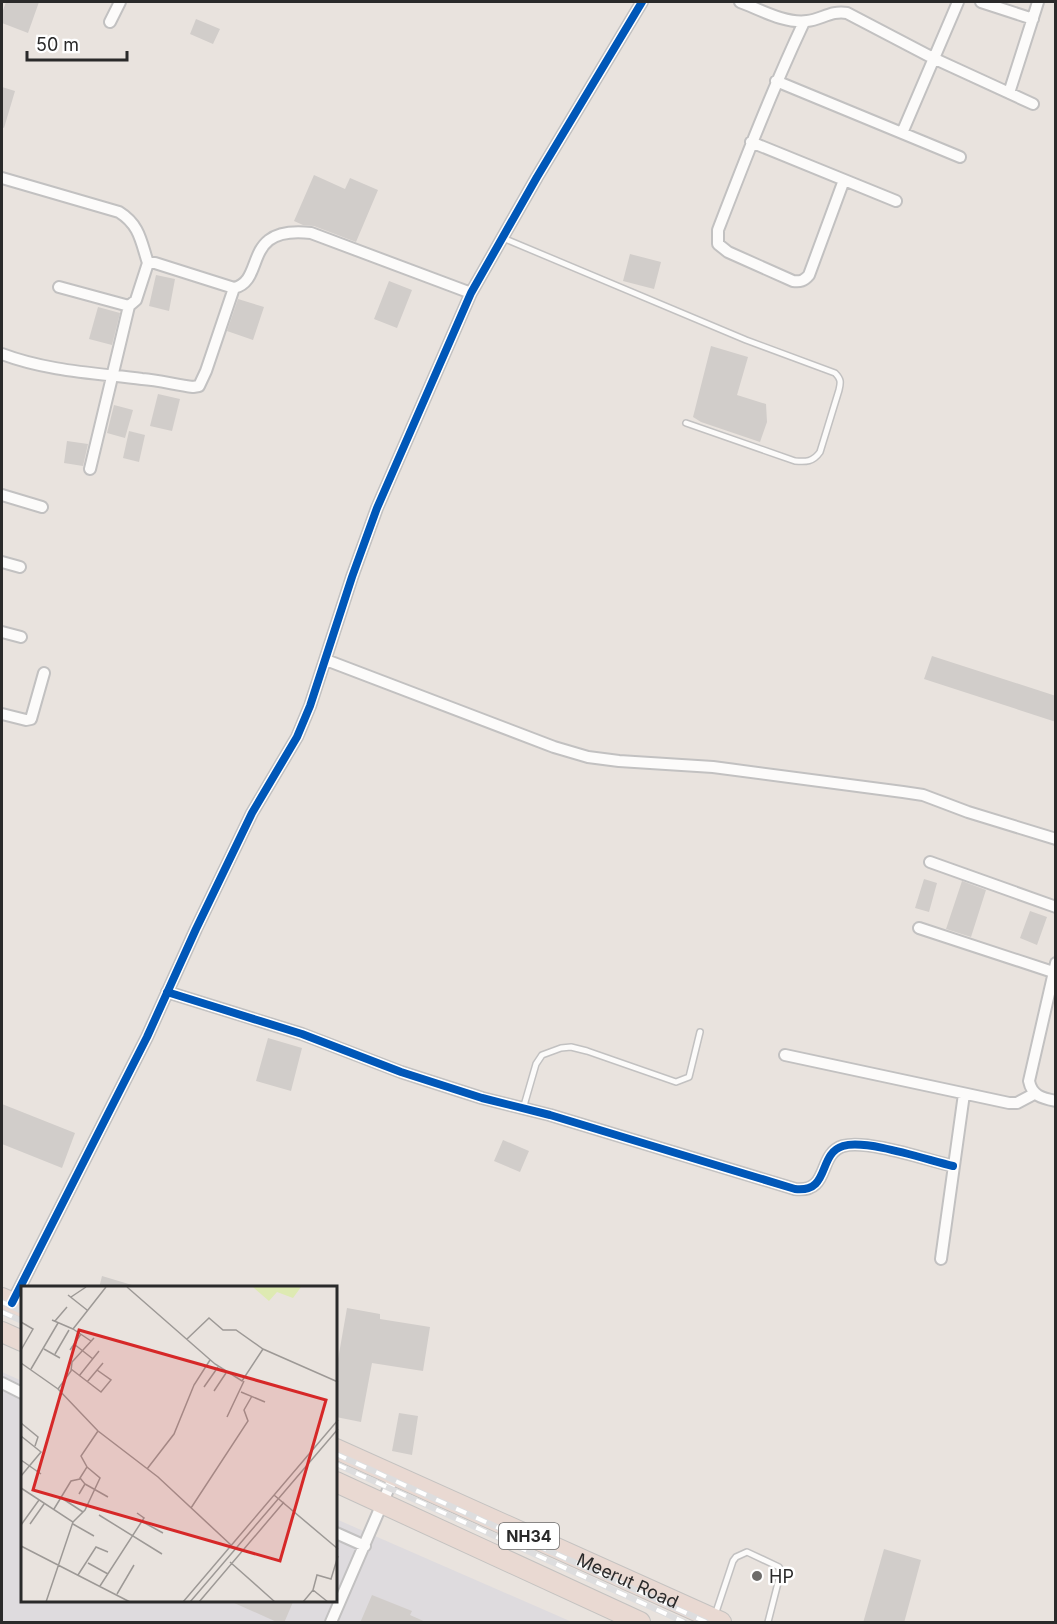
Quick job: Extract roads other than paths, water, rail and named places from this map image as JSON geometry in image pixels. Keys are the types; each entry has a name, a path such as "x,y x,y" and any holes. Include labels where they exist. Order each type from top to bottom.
{"highway":[{"path":"2,1332 21,1341"},
{"name":"Meerut Road","path":"338,1450 718,1621"},
{"name":"Meerut Road","path":"338,1483 640,1623"}],"street":[{"path":"110,22 120,2"},
{"path":"12,1303 75,1181 252,813 297,737 310,706 377,508 471,293 642,2"},
{"path":"740,2 804,22 832,13 847,13 933,58 1033,104"},
{"path":"902,133 958,2"},
{"path":"981,2 1033,19"},
{"path":"1009,93 1038,2"},
{"path":"804,22 776,81 752,142 718,230 718,244 728,252 800,282 809,275 844,180"},
{"path":"776,81 960,156"},
{"path":"752,142 896,201"},
{"path":"2,180 124,215 136,227 148,264 136,300 129,306 90,469"},
{"path":"148,264 155,263 234,288 245,283 262,247 270,239 281,233 294,231 311,233 471,293"},
{"path":"59,287 129,306"},
{"path":"2,354 35,365 113,377 199,386 234,288"},
{"path":"2,495 42,507"},
{"path":"2,562 20,567"},
{"path":"2,632 21,637"},
{"path":"326,660 554,747 588,757 713,767 913,793 1056,839"},
{"path":"2,714 26,720 31,719 44,673"},
{"path":"930,862 1056,907"},
{"path":"919,928 1054,968 1029,1081 1034,1094"},
{"path":"167,992 302,1034 431,1082 482,1098 523,1108 795,1189 812,1188 817,1184 833,1152 855,1144 953,1166"},
{"path":"785,1055 1009,1103 1024,1101 1034,1094"},
{"path":"941,1259 964,1094"},
{"path":"1034,1094 1056,1101"},
{"path":"2,1383 21,1392"},
{"path":"331,1623 394,1476"},
{"path":"338,1534 365,1546"}],"lane":[{"path":"503,238 840,377 841,383 819,452 815,459 809,461 795,461 686,423"},
{"path":"523,1108 536,1064 542,1055 550,1050 571,1047 587,1051 676,1082 689,1077 700,1032"},
{"path":"718,1621 733,1561 747,1552 781,1571 768,1623"}],"railway":[{"path":"2,1302 21,1311"},
{"path":"2,1312 21,1321"},
{"path":"338,1455 706,1622"},
{"path":"338,1465 684,1622"}],"place":[{"name":"HP","path":"757,1576"}]}
